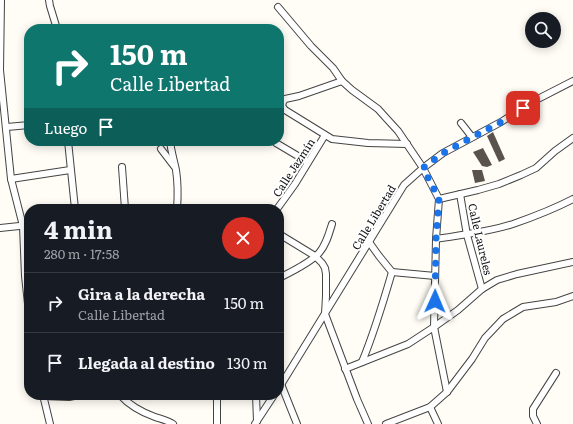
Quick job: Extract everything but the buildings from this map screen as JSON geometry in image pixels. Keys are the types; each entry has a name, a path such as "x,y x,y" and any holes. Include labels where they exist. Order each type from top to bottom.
{"street":[{"path":"1,0 0,70 7,127 11,179 24,220"},
{"path":"49,0 56,24"},
{"path":"278,7 311,46 333,68 342,81 378,109 398,131 423,168 439,199 436,239 434,327 447,392"},
{"path":"284,100 342,81"},
{"name":"Calle Libertad","path":"284,380 404,185 443,153 501,122 534,101 573,82"},
{"path":"284,109 332,139 408,145"},
{"path":"461,123 472,137"},
{"path":"7,127 24,125"},
{"name":"Calle Jazmín","path":"281,204 295,184 325,135"},
{"path":"439,199 499,184 536,168 555,151 573,138"},
{"path":"68,146 74,204"},
{"path":"171,146 176,169 177,204"},
{"path":"281,146 308,162"},
{"path":"161,149 176,169"},
{"path":"122,167 125,204"},
{"path":"11,179 70,170"},
{"name":"Calle Laureles","path":"460,194 467,235 482,289"},
{"path":"436,239 467,235 513,224 572,200 573,207"},
{"path":"284,275 300,267 319,253 332,224"},
{"path":"0,228 24,226"},
{"path":"284,237 315,256 325,268 325,314 345,369 368,424"},
{"path":"369,242 392,272 435,276"},
{"path":"345,369 408,344 458,310 482,289 497,280 517,274 573,262"},
{"path":"362,362 379,318 392,272"},
{"path":"386,424 430,407 447,392 472,360 485,338 503,319 523,307 556,302 573,296"},
{"path":"537,424 533,416 533,409 556,373"},
{"path":"284,395 297,424"},
{"path":"44,400 50,424"},
{"path":"125,400 134,408 173,424"},
{"path":"217,400 217,424"},
{"path":"256,400 256,422"},
{"path":"256,422 271,400"},
{"path":"430,407 438,424"}],"route":[{"path":"435,301 436,239 439,199 423,168 443,153 501,122 523,108"}]}
